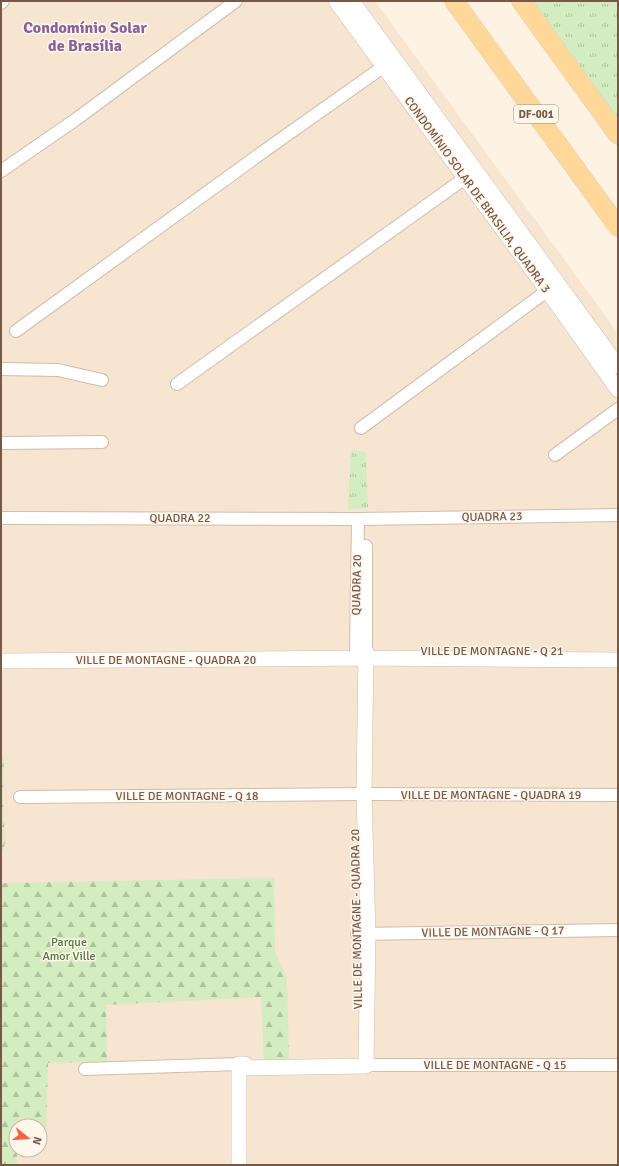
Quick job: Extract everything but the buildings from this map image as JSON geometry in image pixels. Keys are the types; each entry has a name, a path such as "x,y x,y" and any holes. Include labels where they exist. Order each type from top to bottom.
{"main road":[{"name":"DF-001","path":"454,1 618,227"},
{"path":"460,1 492,53"},
{"path":"521,1 618,135"}],"street":[{"path":"1,172 75,120 236,1"},
{"name":"CONDOMÍNIO SOLAR DE BRASILIA, QUADRA 3","path":"336,1 389,63 552,287 618,390"},
{"name":"CONDOMÍNIO SOLAR DE BRASILIA, QUADRA 3","path":"352,1 389,63"},
{"path":"16,331 267,149 389,63"},
{"path":"177,384 470,174"},
{"path":"361,428 552,287"},
{"name":"CONDOMÍNIO SOLAR DE BRASILIA, QUADRA 3","path":"552,287 618,366"},
{"path":"1,369 58,370 102,380"},
{"path":"555,455 618,409"},
{"path":"1,443 102,442"},
{"name":"QUADRA 23","path":"362,519 618,516"},
{"name":"QUADRA 22","path":"1,518 362,519"},
{"name":"QUADRA 20","path":"361,655 362,519"},
{"name":"VILLE DE MONTAGNE - Q 21","path":"361,655 618,650"},
{"name":"VILLE DE MONTAGNE - QUADRA 20","path":"1,652 361,655"},
{"path":"361,655 618,660"},
{"name":"VILLE DE MONTAGNE - QUADRA 20","path":"1,661 361,655"},
{"name":"VILLE DE MONTAGNE - QUADRA 20","path":"361,655 359,794 363,934 364,1064"},
{"name":"VILLE DE MONTAGNE - QUADRA 19","path":"359,794 618,795"},
{"name":"VILLE DE MONTAGNE - Q 18","path":"20,797 359,794"},
{"name":"VILLE DE MONTAGNE - Q 17","path":"363,934 618,930"},
{"path":"85,1069 364,1064"},
{"name":"VILLE DE MONTAGNE - Q 15","path":"364,1064 618,1065"},
{"path":"239,1165 241,1066"},
{"path":"241,1066 247,1165"}],"shaded area":[{"path":"1,1 375,1 618,333 618,1165 1,1165"}],"green space":[{"path":"523,1 618,1 618,134"},
{"path":"351,450 366,452 368,508 348,509"},
{"path":"1,751 4,761 3,802 5,842 1,861"},
{"name":"Parque Amor Ville","path":"274,878 275,952 287,979 289,1060 264,1061 261,997 106,1005 107,1062 48,1063 47,1118 8,1118 8,1158 17,1158 17,1165 1,1165 1,883"}],"district":[{"name":"Condomínio Solar de Brasília","path":"85,37"}]}
